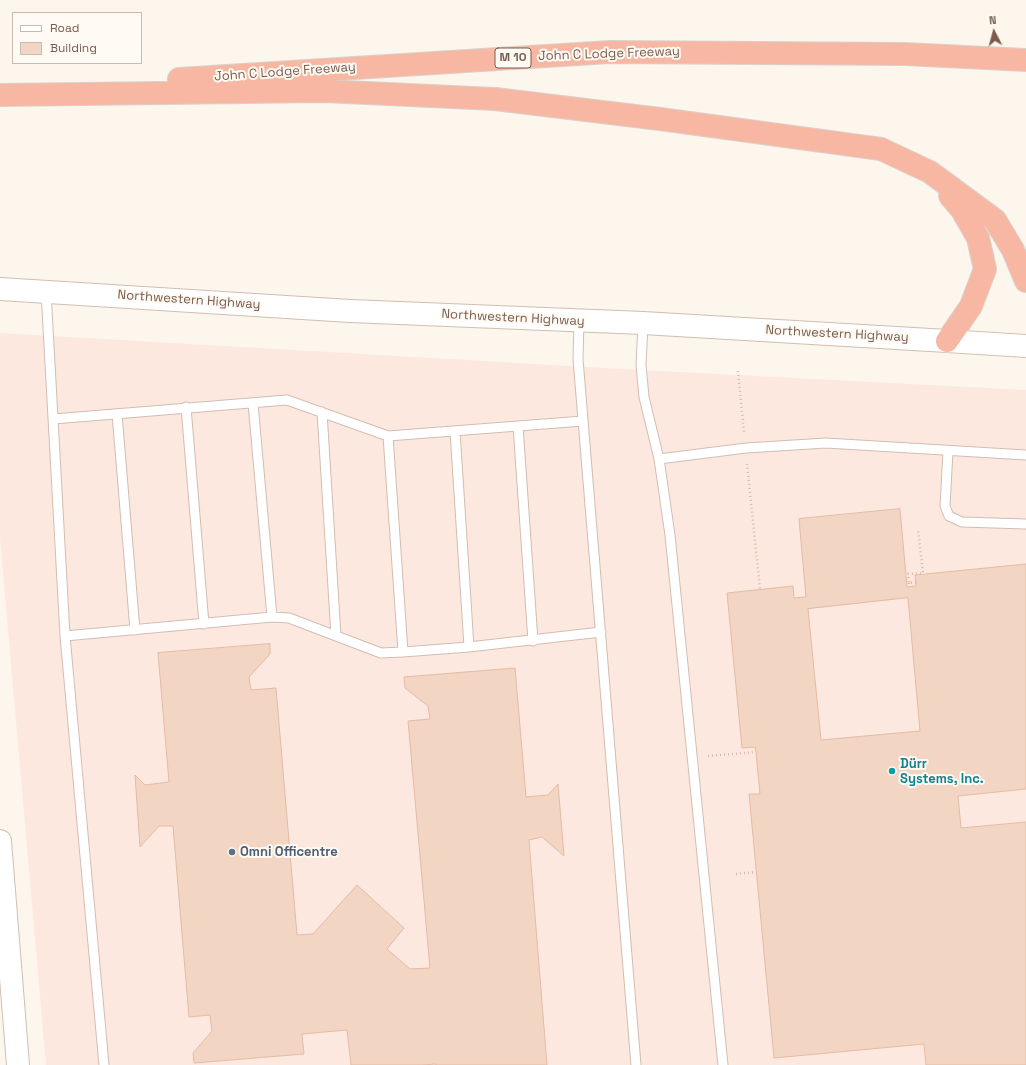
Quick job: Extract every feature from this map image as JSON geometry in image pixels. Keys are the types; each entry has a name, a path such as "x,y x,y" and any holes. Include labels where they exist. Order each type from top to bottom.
{"highway":[{"name":"John C Lodge Freeway","path":"0,90 610,52 905,54 1026,60"},
{"path":"0,95 324,91 495,100 668,120 881,149 930,172 995,220 1013,250 1026,281"},
{"path":"930,172 962,210 978,238 985,269 971,306 947,341"}],"street":[{"name":"Northwestern Highway","path":"0,289 350,310 643,323 1026,346"},
{"path":"0,842 18,1065"}],"lane":[{"path":"46,292 65,636 104,1065"},
{"path":"579,321 578,359 636,1065"},
{"path":"643,323 641,365 644,397 659,459 670,535 723,1065"},
{"path":"53,419 287,400 388,436 583,421"},
{"path":"253,403 272,617"},
{"path":"186,407 204,624"},
{"path":"322,412 336,636"},
{"path":"117,414 135,630"},
{"path":"518,426 533,641"},
{"path":"455,431 469,647"},
{"path":"388,436 403,652"},
{"path":"659,459 746,448 826,442 1026,455"},
{"path":"948,451 945,506 949,516 962,522 1026,524"},
{"path":"65,636 272,617 289,618 381,653 533,641 601,632"}],"path":[{"path":"738,371 760,589"},
{"path":"909,587 908,574 923,573 918,529"},
{"path":"909,582 916,582"},
{"path":"702,757 756,752"},
{"path":"736,874 756,872"}],"shaded area":[{"path":"0,333 622,369 1026,390 1026,1065 46,1065 0,538"}],"building":[{"name":"Dürr Systems, Inc.","path":"900,509 907,587 916,586 915,575 1026,564 1026,789 958,796 961,828 1026,822 1026,1065 926,1065 924,1044 774,1058 749,794 760,794 756,752 755,747 742,748 727,593 793,586 794,598 806,597 799,519","holes":["908,598 920,731 821,740 808,609"]},
{"name":"Omni Officentre","path":"270,644 270,654 249,677 251,690 276,688 297,935 313,934 357,885 404,928 387,949 410,969 430,968 408,721 430,719 428,706 405,688 404,677 515,668 526,797 548,795 558,784 564,856 542,837 529,840 547,1065 351,1065 347,1030 302,1034 304,1054 194,1063 193,1053 212,1031 210,1015 189,1017 173,826 159,826 140,847 135,775 145,785 169,782 158,653"}],"place":[{"name":"Dürr Systems, Inc.","path":"892,771"},
{"name":"Omni Officentre","path":"232,852"}]}
